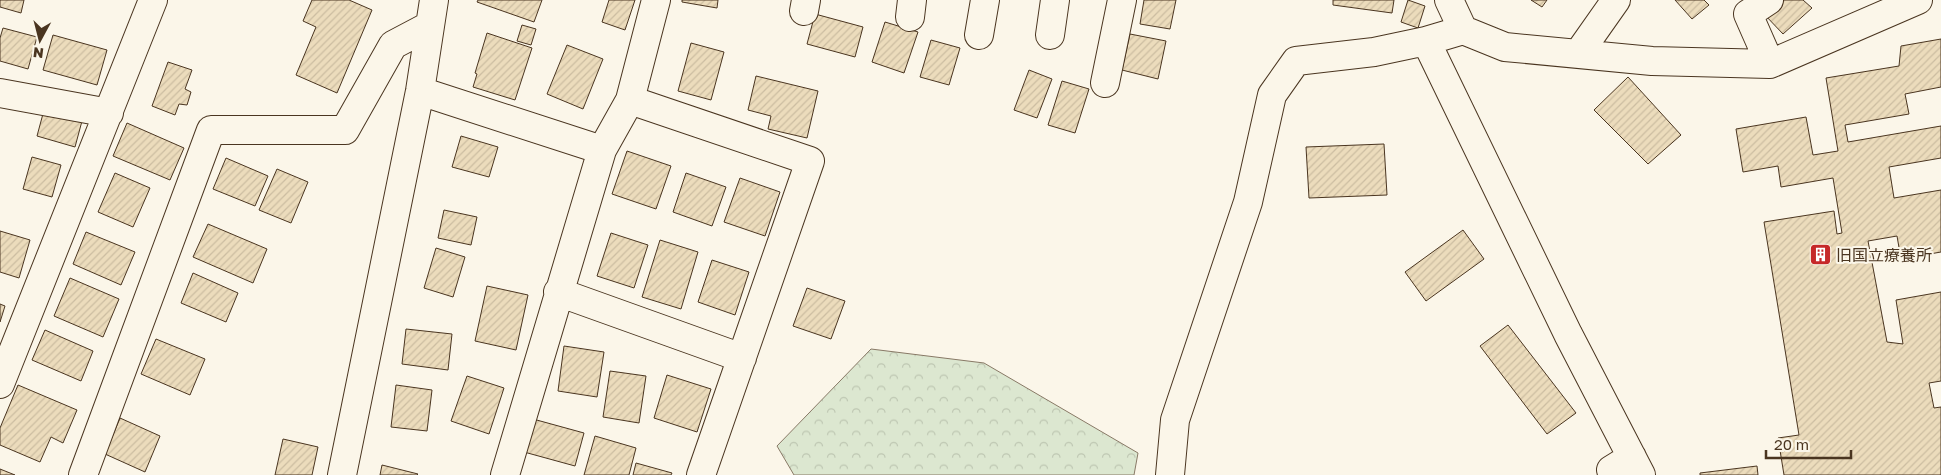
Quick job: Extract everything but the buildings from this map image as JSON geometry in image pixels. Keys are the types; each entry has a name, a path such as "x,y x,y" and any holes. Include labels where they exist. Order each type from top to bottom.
{"street":[{"path":"0,384 153,0"},
{"path":"505,475 558,292 602,150 630,100 656,0"},
{"path":"979,35 985,0"},
{"path":"1050,35 1055,0"},
{"path":"1106,83 1122,0"},
{"path":"1449,0 1463,30"},
{"path":"1578,54 1616,0"},
{"path":"1769,0 1748,14 1770,64"},
{"path":"1170,475 1176,420 1248,202 1272,95 1296,61 1374,52 1426,41 1463,30 1506,47 1652,61 1770,64 1918,0"},
{"path":"342,475 420,91 431,13"},
{"path":"83,475 211,130 345,130 393,45 431,13"},
{"path":"1426,41 1568,334 1628,469"},
{"path":"420,91 602,150"},
{"path":"0,93 109,113"},
{"path":"630,100 810,161 701,475"},
{"path":"558,292 742,358"}],"green space":[{"path":"871,349 984,363 1138,453 1134,475 794,475 777,446"}],"place":[{"name":"旧国立療養所","path":"1820,255"}]}
